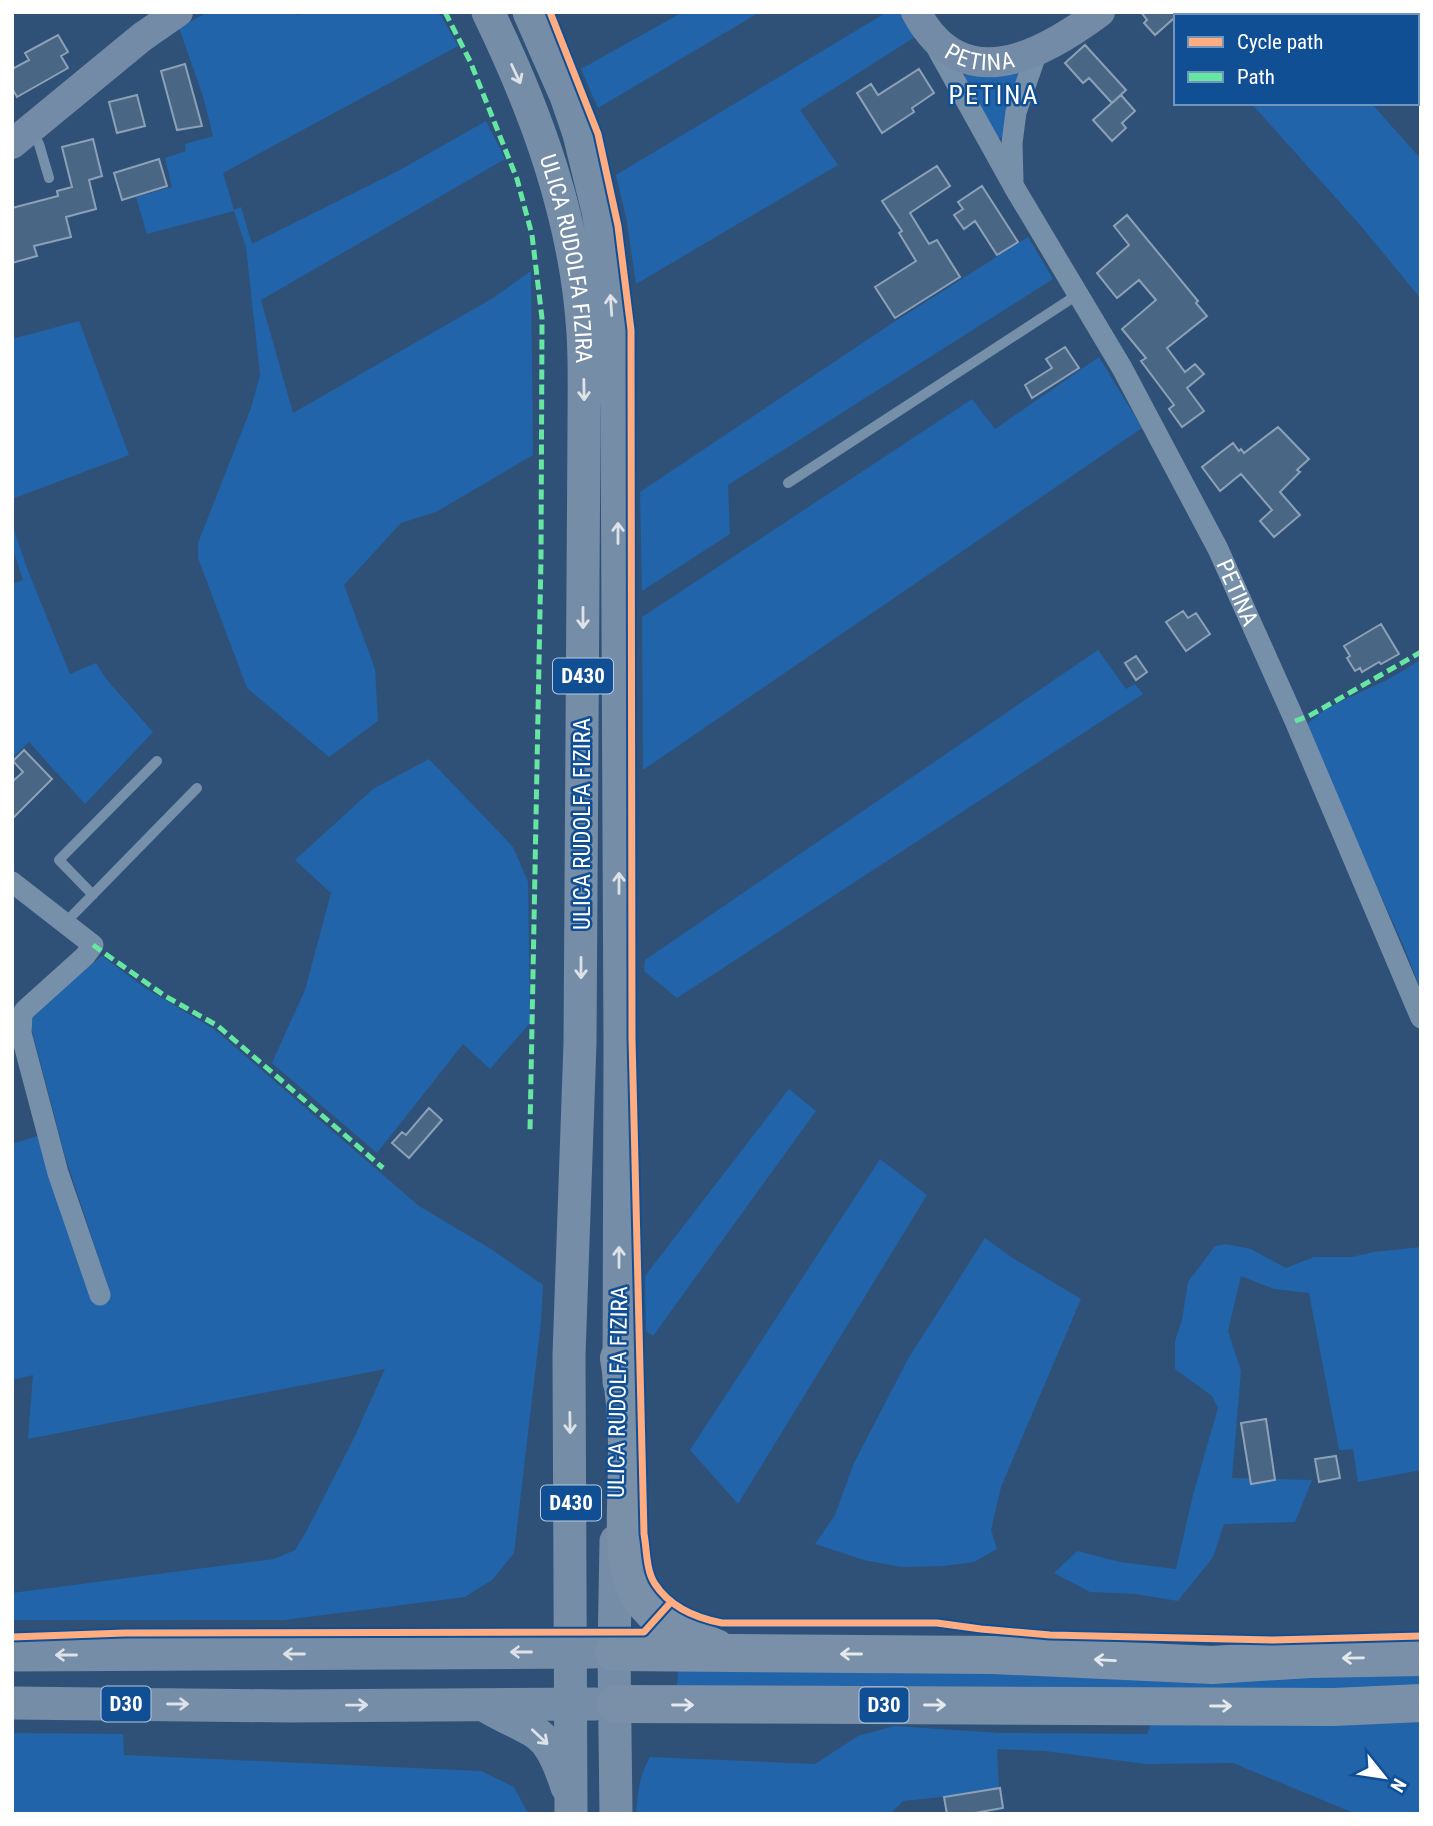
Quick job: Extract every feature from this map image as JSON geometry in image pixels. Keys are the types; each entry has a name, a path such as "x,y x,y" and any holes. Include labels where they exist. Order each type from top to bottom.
{"highway":[{"path":"619,1357 628,1415 626,1537 627,1564 632,1582 649,1609 667,1625 684,1636 731,1654"},
{"name":"D30","path":"614,1652 993,1655 1212,1664 1421,1657"},
{"name":"D30","path":"615,1704 1334,1706 1421,1703"}],"main road":[{"name":"ULICA RUDOLFA FIZIRA","path":"488,12 527,98 552,165 572,254 583,332 580,1042 569,1355 571,1807"},
{"name":"ULICA RUDOLFA FIZIRA","path":"529,12 566,96 579,134 598,211 609,277 617,409 620,1046 614,1652 616,1814"},
{"name":"D30","path":"12,1655 614,1652"},
{"name":"D30","path":"12,1703 289,1706 615,1704"},
{"path":"480,1704 527,1726 544,1739 560,1765 571,1807"}],"street":[{"name":"PETINA","path":"923,24 953,54 984,62 1004,62 1037,52 1078,29 1100,12"},
{"path":"21,136 169,15"},
{"name":"PETINA","path":"923,24 1168,453 1218,549 1301,733 1421,1018"},
{"name":"PETINA","path":"1014,187 1012,143 1016,112 1037,52"},
{"path":"12,882 93,945 85,956 25,1010 21,1033 58,1173 100,1295"}],"lane":[{"path":"21,136 39,144 49,178"},
{"path":"788,483 1077,295"},
{"path":"93,895 59,860 157,761"},
{"path":"65,923 197,788"}],"shaded area":[{"path":"208,12 287,12 299,15 305,12 439,12 458,46 223,173 234,210 241,207 252,244 398,171 486,121 505,159 261,300 293,413 493,298 531,271 533,455 436,512 401,523 344,585 375,669 378,721 329,757 247,688 198,558 198,543 251,408 260,375 246,247 234,211 147,234 136,197 172,187 165,158 186,151 185,144 213,136 203,96 179,28"},
{"path":"683,12 760,12 598,108 581,69"},
{"path":"887,12 901,12 915,37 800,110 838,165 636,284 626,217 616,175"},
{"path":"1025,68 1003,137 997,139 963,77"},
{"path":"1253,105 1373,105 1421,159 1421,299 1361,226"},
{"path":"1028,237 1053,279 728,485 730,534 642,591 640,492 891,324"},
{"path":"79,321 129,455 12,499 12,339"},
{"path":"1099,357 1142,428 643,770 642,617 972,399 995,429"},
{"path":"12,524 70,674 96,663 107,680 153,732 85,804 29,742 12,758 12,584 23,580 12,547"},
{"path":"1098,650 1126,689 1135,684 1143,694 677,998 644,971 645,960"},
{"path":"1421,659 1421,990 1305,727 1325,710 1403,671"},
{"path":"429,759 513,847 528,882 530,1023 490,1069 463,1044 377,1153 272,1063 305,990 331,893 295,860 373,789"},
{"path":"102,956 145,988 214,1029 419,1206 491,1249 543,1285 514,1553 492,1580 465,1597 284,1620 12,1620 12,1593 274,1559 295,1550 353,1440 385,1369 28,1439 33,1375 12,1380 12,1144 40,1135 92,1298 109,1290 65,1156 31,1027 34,1012"},
{"path":"789,1089 816,1111 653,1336 646,1331 645,1276"},
{"path":"880,1159 927,1195 738,1504 690,1450"},
{"path":"985,1238 1081,1299 1001,1487 991,1530 997,1549 974,1562 901,1567 864,1560 815,1544 835,1515 854,1463 908,1359"},
{"path":"1226,1244 1251,1249 1286,1268 1314,1257 1352,1257 1421,1247 1421,1470 1358,1482 1353,1449 1339,1450 1309,1293 1274,1289 1241,1276 1228,1331 1241,1371 1232,1478 1312,1480 1295,1522 1224,1524 1213,1557 1178,1601 1135,1594 1090,1592 1054,1573 1077,1551 1120,1562 1176,1569 1193,1495 1218,1408 1212,1396 1175,1369 1175,1341 1182,1320 1188,1282 1215,1246"},
{"path":"1421,1670 1421,1690 677,1686 678,1671"},
{"path":"1421,1715 1421,1814 1356,1814 1233,1763 1146,1764 1045,1751 997,1749 999,1791 903,1801 890,1814 636,1814 641,1777 650,1757 815,1764 858,1736 894,1726 1000,1733 1147,1734 1151,1724"},
{"path":"12,1733 123,1734 124,1755 481,1771 514,1787 528,1814 12,1814"}],"building":[{"path":"1141,12 1181,12 1174,14 1174,18 1155,35 1144,23 1147,20"},
{"path":"58,35 68,52 61,56 68,68 17,97 12,88 12,69 29,60 25,53"},
{"path":"1085,45 1126,90 1112,103 1089,78 1083,83 1065,63"},
{"path":"185,64 202,126 177,130 161,71"},
{"path":"919,69 934,93 912,108 914,112 882,133 857,93 871,84 878,95"},
{"path":"137,95 145,126 117,133 109,102"},
{"path":"1121,95 1135,111 1122,123 1126,128 1112,141 1093,120"},
{"path":"93,139 102,176 89,180 96,209 66,217 71,237 34,246 37,256 12,263 12,208 58,196 57,191 72,187 62,147"},
{"path":"159,159 167,186 122,200 114,173"},
{"path":"937,166 950,186 910,213 929,244 937,240 960,277 895,318 875,287 916,261 899,233 902,231 882,201"},
{"path":"982,186 1018,242 997,255 975,221 964,229 954,215 963,209 958,202"},
{"path":"1127,215 1198,301 1196,303 1207,316 1167,348 1185,372 1195,364 1204,374 1187,388 1204,411 1182,427 1169,409 1174,405 1141,361 1146,358 1122,329 1156,300 1139,280 1117,298 1097,273 1129,245 1114,226"},
{"path":"1065,347 1079,368 1032,398 1025,385 1052,368 1046,359"},
{"path":"1278,427 1309,459 1280,492 1300,515 1274,537 1260,521 1272,510 1241,474 1220,491 1202,467 1233,443 1244,453"},
{"path":"1183,611 1188,618 1196,613 1210,634 1186,651 1166,622"},
{"path":"1381,624 1399,654 1362,672 1360,668 1355,671 1344,646"},
{"path":"1136,656 1147,672 1136,680 1125,663"},
{"path":"24,750 52,779 12,819 12,782 23,772 13,761"},
{"path":"429,1108 442,1120 409,1158 392,1143 402,1132 406,1135"},
{"path":"1266,1419 1275,1480 1251,1484 1241,1423"},
{"path":"1336,1456 1340,1478 1319,1482 1315,1459"},
{"path":"1000,1788 1003,1808 969,1814 947,1814 944,1797"}],"marked path":[{"path":"445,12 470,61 517,179 532,235 542,318 541,558 530,1130"},
{"path":"1295,721 1309,716 1421,652"},
{"path":"93,945 165,996 218,1026 383,1168"}],"cycle path":[{"path":"550,12 598,134 618,226 631,330 632,1038 644,1534 652,1579 661,1592 676,1605 693,1615 722,1623 937,1623 1050,1635 1273,1640 1421,1636"},
{"path":"12,1637 125,1633 644,1632 671,1602"}],"district":[{"name":"PETINA","path":"994,95"}]}
